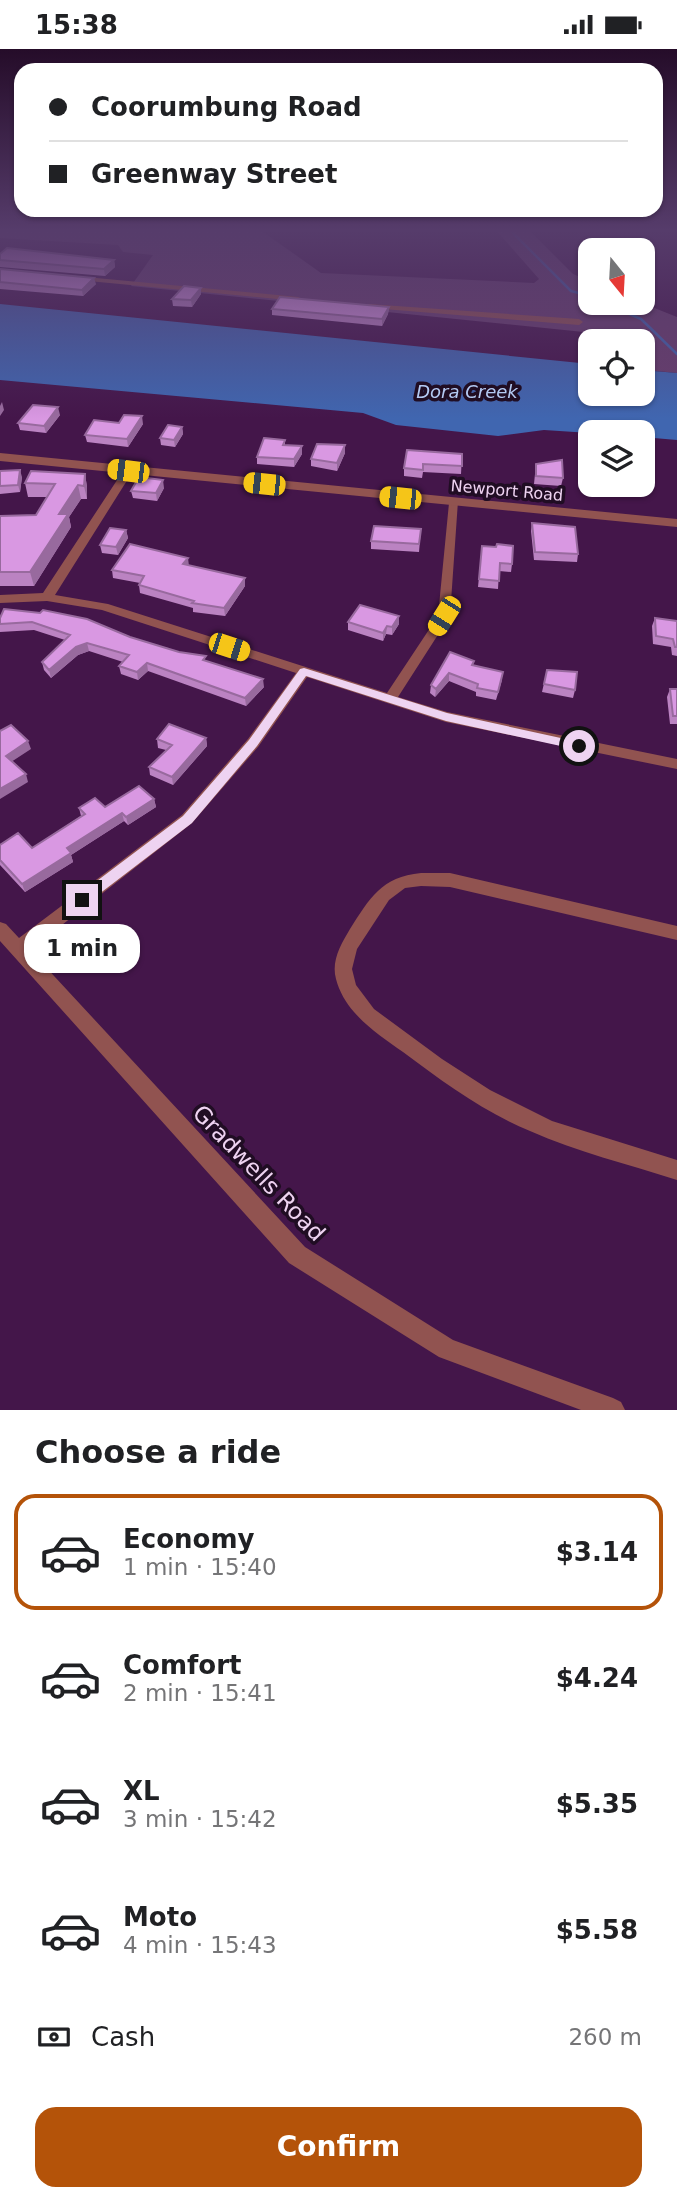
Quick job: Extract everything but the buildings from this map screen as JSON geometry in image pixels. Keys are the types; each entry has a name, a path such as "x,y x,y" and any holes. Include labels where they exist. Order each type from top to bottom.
{"street":[{"path":"225,293 315,301"},
{"path":"356,304 579,322"},
{"name":"Newport Road","path":"0,457 677,523"},
{"path":"47,597 128,471"},
{"path":"389,700 444,616 454,503"},
{"path":"0,599 47,597 104,607 446,717 677,764"},
{"path":"18,949 187,819 253,743 304,672"},
{"path":"677,933 450,880 418,878 400,883 381,894 345,954 344,975 352,996 370,1016 467,1089 536,1125 677,1170"},
{"name":"Gradwells Road","path":"0,929 297,1255 447,1349 613,1410"}],"shaded area":[{"path":"195,293 578,293 578,315 655,315 655,308 677,317 677,373 655,371 655,329 578,329 578,331"}],"water":[{"name":"Dora Creek","path":"0,304 578,363 578,406 655,406 655,371 677,373 677,440 655,438 655,420 578,420 578,432 544,430 498,436 396,425 363,413 0,380"}],"waterway":[{"path":"632,315 641,319 677,354"}],"route":[{"path":"82,900 187,819 253,743 304,672 446,717 579,746"}]}
